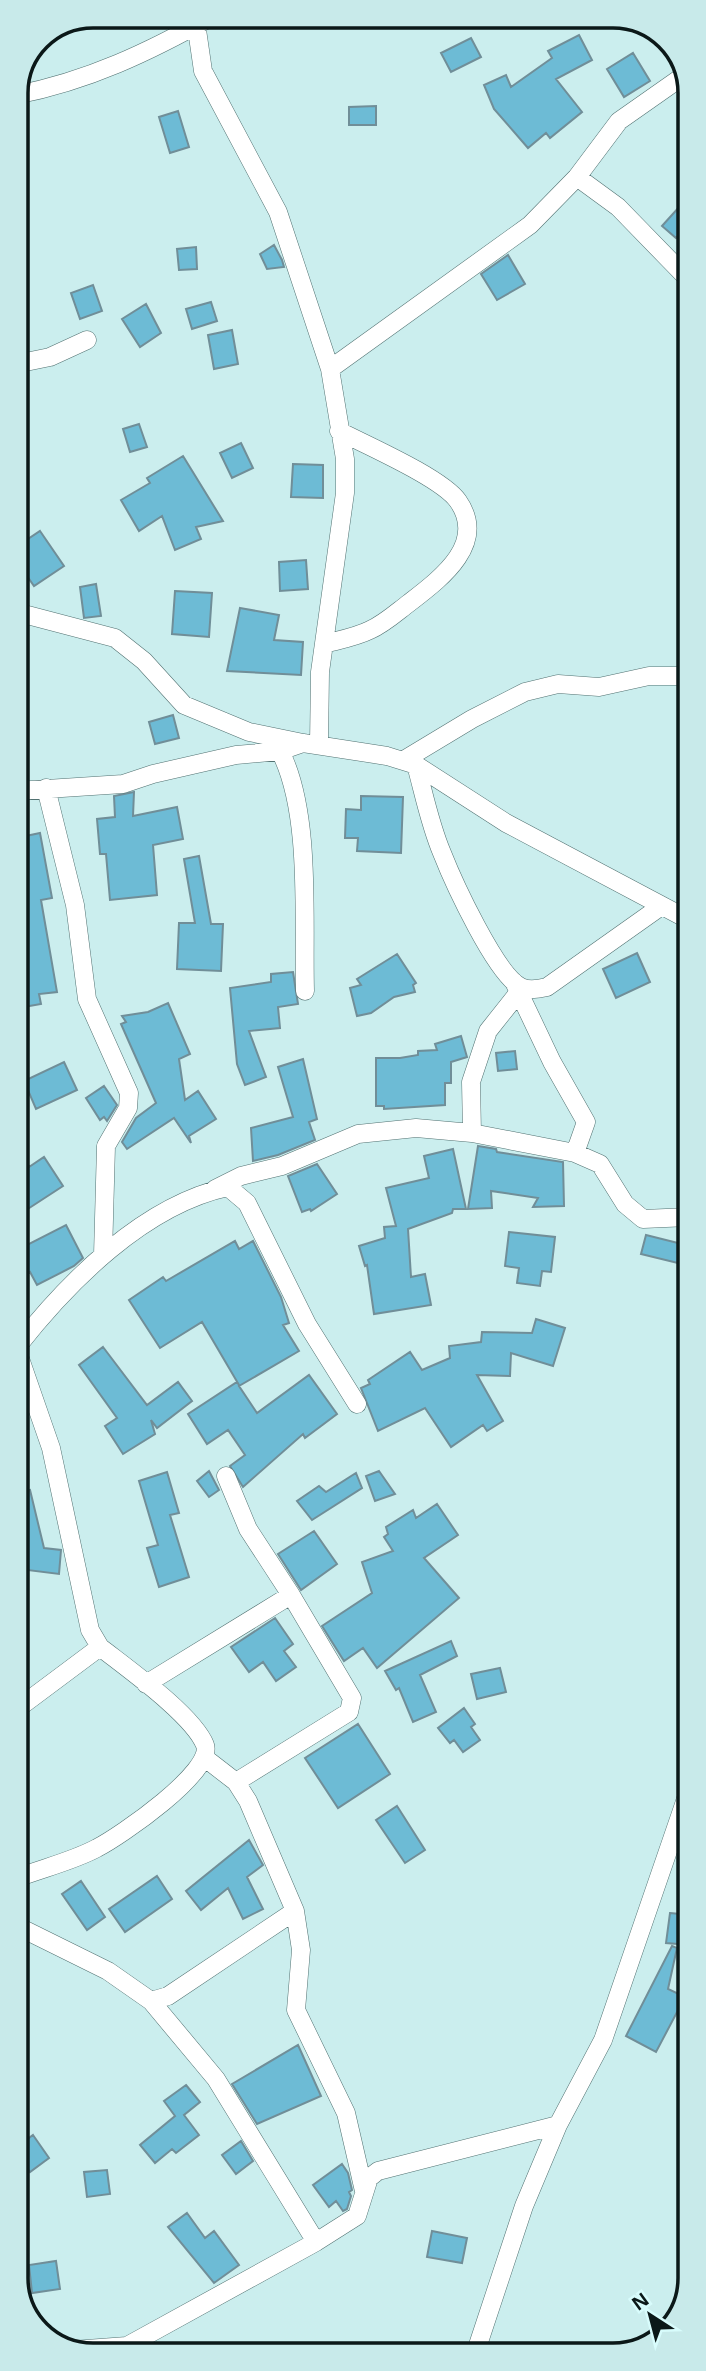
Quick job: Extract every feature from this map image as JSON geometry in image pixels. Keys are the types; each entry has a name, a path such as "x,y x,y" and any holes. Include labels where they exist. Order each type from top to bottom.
{"street":[{"path":"28,93 90,77 185,28"},
{"path":"202,28 203,71 278,212 330,369 345,459 345,493 311,744"},
{"path":"330,369 530,225 577,177 619,121 677,80"},
{"path":"577,177 618,207 678,269"},
{"path":"28,362 50,357 87,340"},
{"path":"324,644 372,630 404,607 449,571 462,554 468,538 464,514 457,499 441,486 339,430"},
{"path":"28,615 115,638 144,661 184,705 249,732 410,763 506,824 678,915"},
{"path":"410,763 472,719 525,692 558,684 599,687 649,676 678,676"},
{"path":"28,790 123,784 236,755 280,751 311,744"},
{"path":"280,751 291,773 300,826 304,991"},
{"path":"410,763 441,852 485,941 517,987 586,1122 575,1153"},
{"path":"46,788 75,905 87,999 129,1093 128,1108 106,1146 103,1255"},
{"path":"517,987 547,987 660,907"},
{"path":"472,1133 471,1082 488,1031 517,987"},
{"path":"28,1334 46,1310 103,1255 159,1217 242,1176 282,1166 358,1134 416,1128 472,1133 575,1153 600,1164 625,1205 643,1219 678,1218"},
{"path":"211,1191 228,1187 247,1203 307,1324 357,1404"},
{"path":"28,1395 51,1448 90,1630 100,1647 195,1727 207,1748 205,1758 195,1774 129,1830 95,1849 28,1874"},
{"path":"226,1476 248,1529 352,1698 349,1712 236,1782"},
{"path":"146,1684 291,1595"},
{"path":"28,1701 100,1647"},
{"path":"205,1758 236,1782 248,1801 295,1912 301,1950 296,2010 346,2113 364,2194"},
{"path":"479,2343 524,2206 558,2125 603,2040 678,1822"},
{"path":"151,2001 168,1996 295,1912"},
{"path":"28,1931 108,1971 151,2001 216,2079 316,2242"},
{"path":"132,2343 316,2242 357,2216 369,2178 378,2171 558,2125"}],"building":[{"path":"579,35 592,60 556,79 582,112 550,138 546,133 528,148 494,109 484,85 506,75 511,87 552,58 548,51"},
{"path":"471,38 481,57 451,72 441,53"},
{"path":"633,53 650,81 624,97 607,69"},
{"path":"376,106 376,125 349,125 349,107"},
{"path":"178,111 189,147 170,153 159,117"},
{"path":"678,208 676,238 662,226"},
{"path":"274,245 284,267 267,269 260,254"},
{"path":"196,247 197,269 179,270 177,249"},
{"path":"508,255 525,284 497,300 481,274"},
{"path":"93,285 102,311 80,319 71,293"},
{"path":"211,302 217,321 192,329 186,309"},
{"path":"146,304 161,333 140,347 122,319"},
{"path":"232,330 238,364 214,369 208,335"},
{"path":"139,424 147,447 130,452 123,429"},
{"path":"241,443 253,468 232,478 220,453"},
{"path":"183,456 223,521 196,527 201,539 175,550 162,516 139,531 121,500 150,483 147,478"},
{"path":"293,464 323,465 323,498 291,497"},
{"path":"40,531 64,566 34,586 28,577 28,539"},
{"path":"306,560 308,589 280,591 279,562"},
{"path":"96,584 101,616 84,618 80,587"},
{"path":"175,591 212,593 209,637 172,634"},
{"path":"240,608 279,615 274,640 303,642 301,675 227,671"},
{"path":"173,715 179,738 155,744 149,722"},
{"path":"134,792 133,816 177,807 183,839 153,845 157,895 110,900 106,854 100,854 97,819 115,817 114,796"},
{"path":"361,796 403,797 401,853 357,851 358,838 345,838 346,809 361,810"},
{"path":"40,833 52,898 41,900 57,992 39,994 41,1004 28,1006 28,836"},
{"path":"199,856 211,924 223,924 221,971 177,969 179,923 195,923 184,859"},
{"path":"637,953 650,982 616,998 603,969"},
{"path":"397,954 416,983 413,985 415,992 394,997 371,1013 357,1016 350,988 361,985 357,979"},
{"path":"293,972 298,1004 278,1007 280,1028 249,1031 266,1077 245,1085 237,1064 230,988 271,982 271,974"},
{"path":"168,1003 190,1054 179,1059 185,1100 198,1091 216,1119 189,1136 191,1143 174,1118 127,1149 122,1142 136,1118 156,1103 121,1024 126,1022 122,1016 148,1012"},
{"path":"461,1036 467,1057 451,1062 451,1083 445,1083 445,1105 384,1109 384,1106 376,1106 376,1058 418,1055 418,1051 437,1050 435,1044"},
{"path":"515,1051 517,1069 498,1071 496,1053"},
{"path":"303,1059 317,1119 309,1122 315,1140 278,1155 253,1161 251,1128 293,1117 278,1067"},
{"path":"64,1062 77,1090 36,1109 28,1090 28,1079"},
{"path":"104,1086 117,1105 107,1121 104,1117 100,1120 86,1098"},
{"path":"478,1146 496,1149 497,1152 563,1162 564,1206 533,1207 538,1198 491,1191 492,1208 468,1209"},
{"path":"453,1149 466,1209 453,1209 452,1213 408,1229 411,1277 425,1274 431,1305 374,1314 367,1265 365,1266 359,1246 385,1238 384,1227 396,1226 386,1188 429,1178 424,1156"},
{"path":"44,1157 63,1186 28,1209 28,1164 29,1167"},
{"path":"317,1164 337,1194 311,1211 302,1212 288,1176"},
{"path":"66,1225 83,1258 74,1266 37,1285 30,1272 28,1273 28,1244"},
{"path":"509,1232 555,1237 551,1272 542,1271 540,1286 517,1283 519,1268 505,1266"},
{"path":"646,1235 678,1243 678,1263 641,1254"},
{"path":"235,1241 239,1249 253,1241 281,1297 289,1323 283,1325 299,1351 239,1386 257,1413 309,1375 337,1414 305,1438 303,1434 243,1487 230,1466 245,1455 228,1430 207,1444 188,1414 237,1382 239,1385 202,1322 160,1348 129,1300 163,1277 166,1281"},
{"path":"536,1319 565,1328 553,1366 511,1353 510,1376 477,1375 503,1421 487,1431 483,1425 451,1447 425,1408 378,1431 361,1388 370,1384 368,1380 410,1352 422,1370 450,1358 449,1346 481,1342 482,1332 532,1333"},
{"path":"103,1347 147,1405 178,1382 192,1401 157,1428 151,1420 155,1434 123,1454 105,1426 117,1418 79,1365"},
{"path":"209,1471 219,1490 209,1497 197,1481"},
{"path":"379,1471 395,1494 375,1501 366,1476"},
{"path":"167,1472 179,1513 170,1515 189,1577 159,1587 147,1548 158,1545 139,1481"},
{"path":"356,1473 362,1488 312,1520 297,1501 319,1486 326,1492"},
{"path":"28,1490 44,1548 61,1550 59,1574 28,1570"},
{"path":"437,1504 458,1535 424,1558 459,1598 377,1668 363,1648 344,1661 322,1626 372,1593 362,1562 393,1551 384,1537 388,1534 386,1527 413,1510 416,1518"},
{"path":"314,1531 337,1564 301,1590 278,1554"},
{"path":"275,1618 293,1644 284,1651 296,1667 276,1681 263,1662 249,1672 231,1647"},
{"path":"451,1641 457,1656 420,1675 436,1712 413,1722 399,1688 396,1690 385,1671"},
{"path":"500,1668 506,1692 477,1699 471,1674"},
{"path":"464,1708 475,1724 471,1727 480,1740 463,1752 454,1740 450,1743 438,1728"},
{"path":"358,1724 390,1774 338,1808 305,1758"},
{"path":"397,1806 425,1850 405,1863 376,1820"},
{"path":"249,1840 263,1865 247,1877 263,1909 243,1919 228,1888 201,1910 186,1891"},
{"path":"157,1876 172,1899 125,1932 109,1909"},
{"path":"81,1881 105,1917 87,1930 62,1894"},
{"path":"670,1913 678,1914 678,1944 666,1943"},
{"path":"672,1946 677,1948 668,1989 678,1994 678,2010 656,2052 626,2036"},
{"path":"298,2045 321,2096 257,2124 232,2084"},
{"path":"186,2085 200,2102 184,2115 199,2135 176,2153 172,2149 155,2163 140,2145 175,2116 164,2101"},
{"path":"33,2135 49,2158 30,2172 28,2169 28,2139"},
{"path":"241,2141 253,2161 236,2174 222,2155"},
{"path":"342,2164 348,2173 352,2190 349,2192 351,2196 347,2209 343,2211 336,2201 329,2207 313,2185"},
{"path":"107,2170 110,2194 87,2197 84,2172"},
{"path":"187,2213 205,2238 214,2231 239,2265 214,2283 168,2227"},
{"path":"432,2231 467,2238 462,2263 427,2257"},
{"path":"56,2261 60,2289 32,2293 29,2265"}]}
